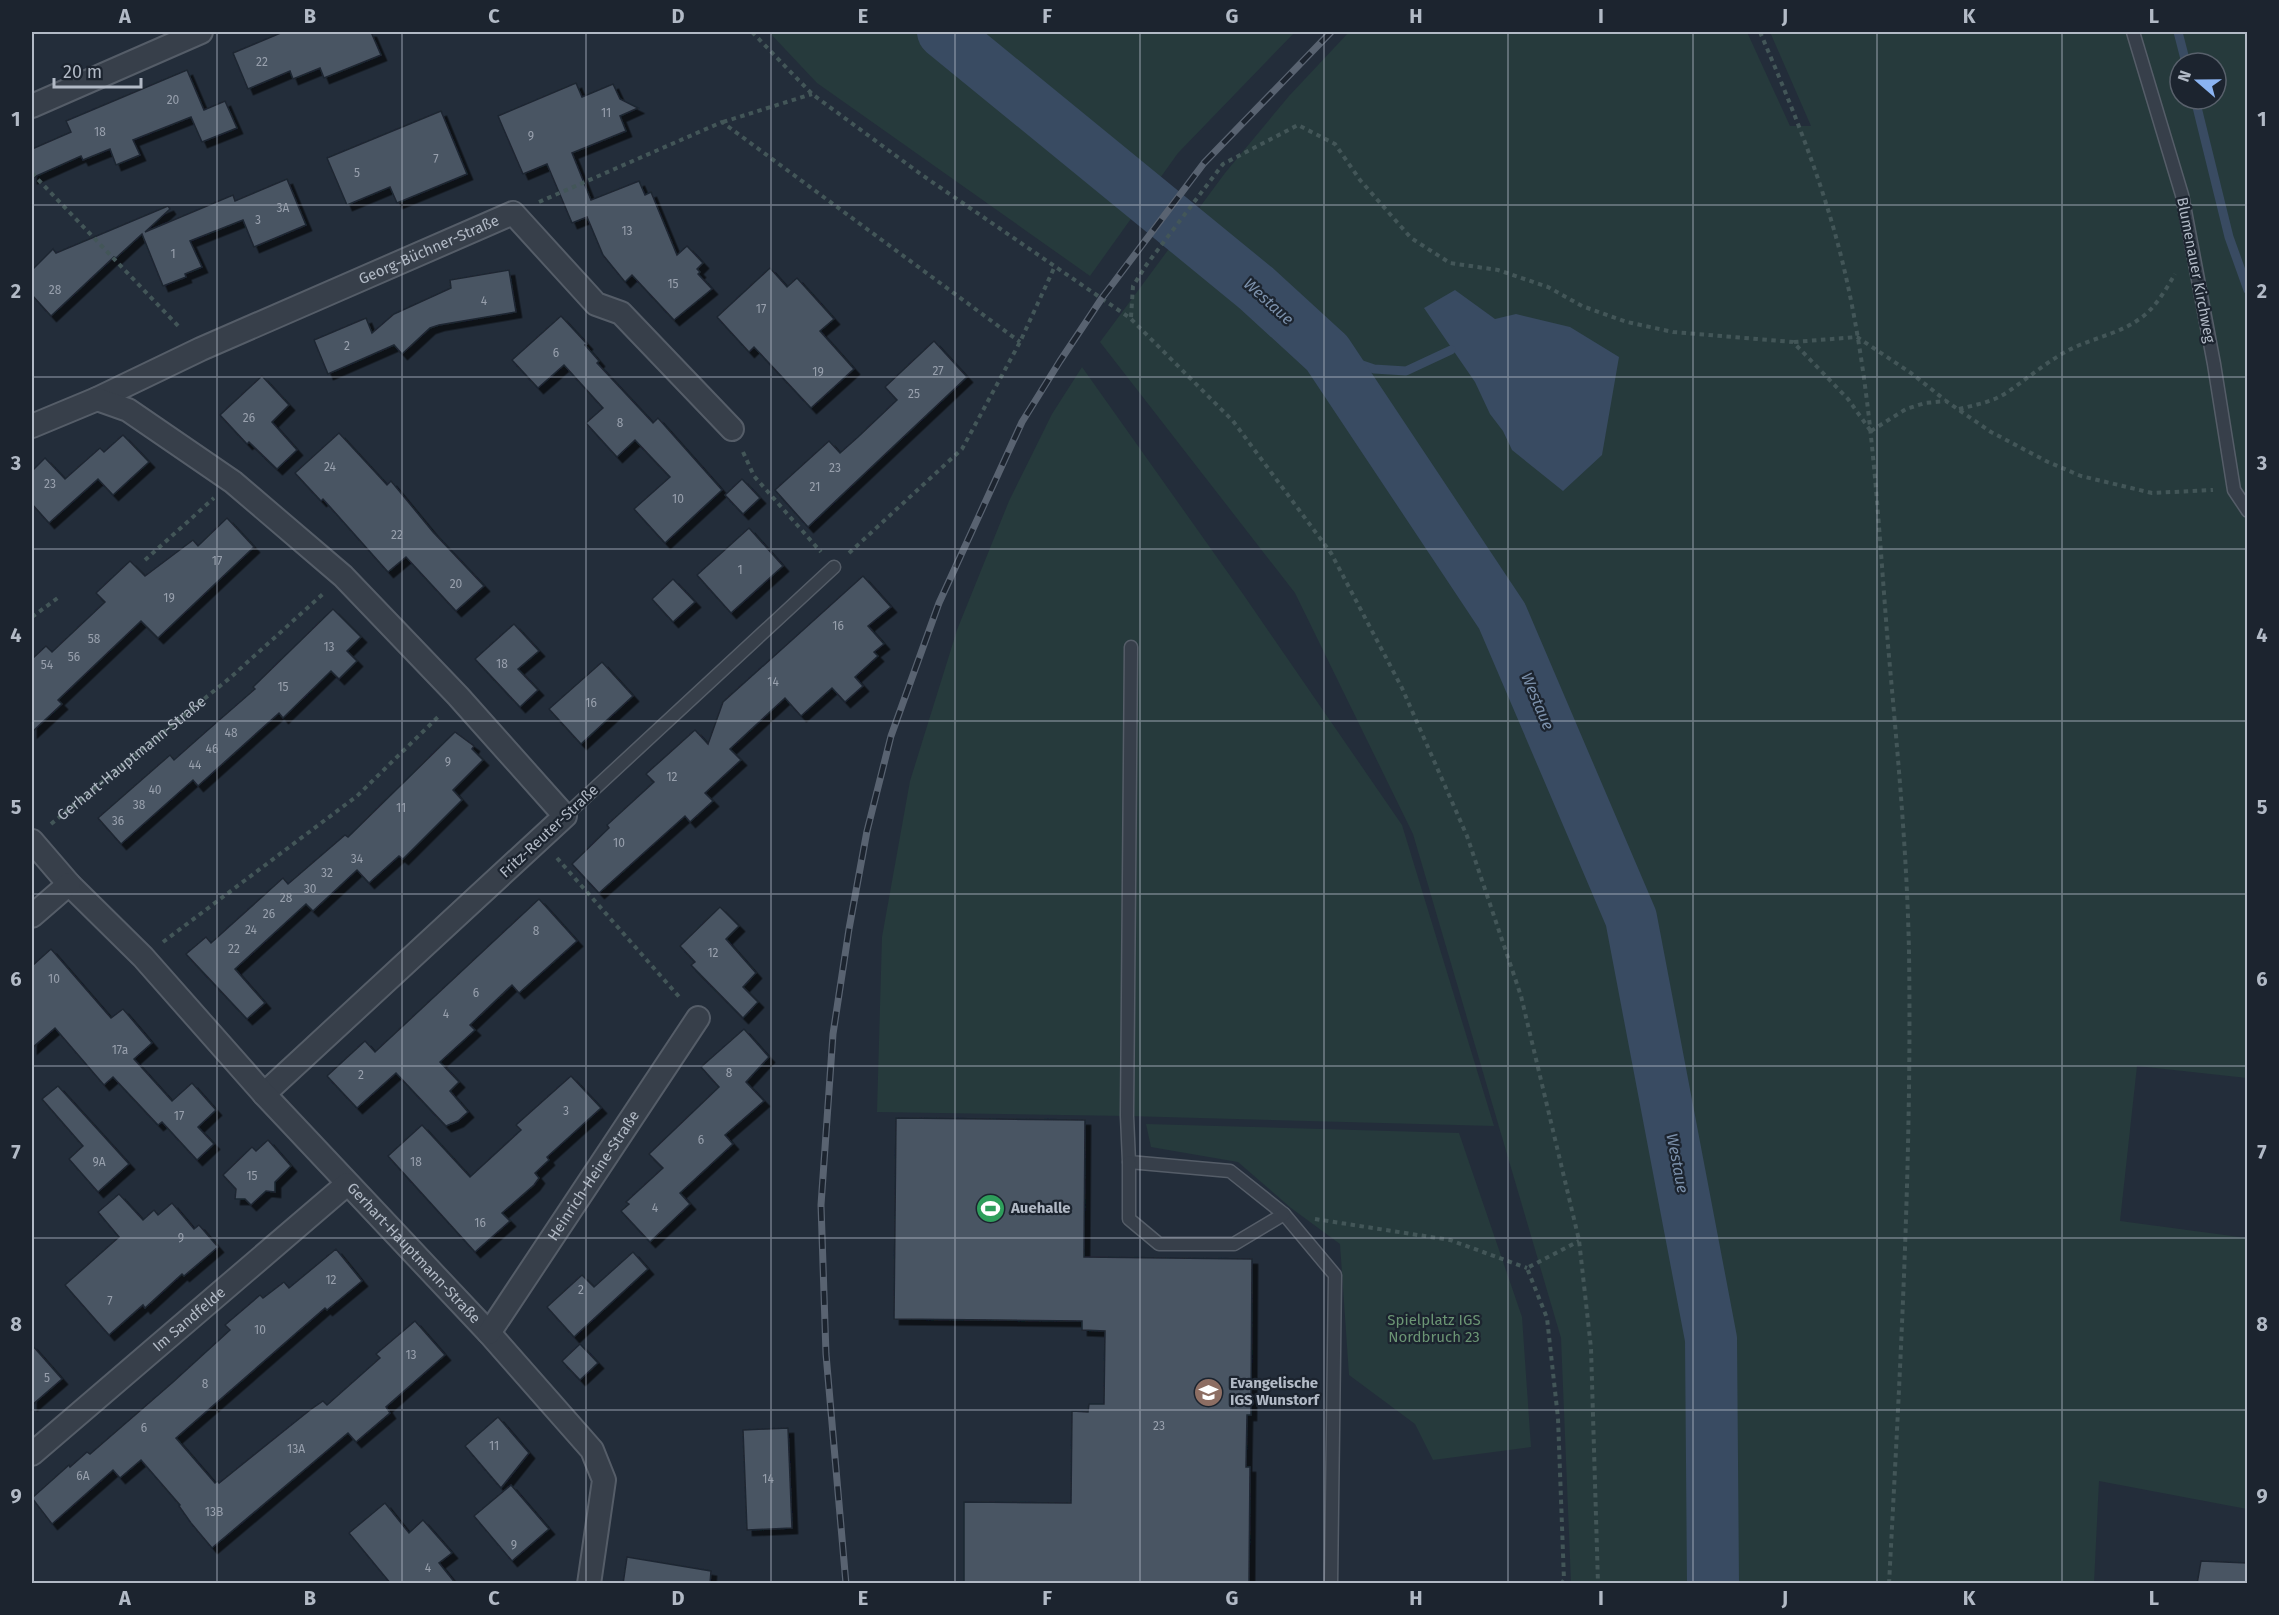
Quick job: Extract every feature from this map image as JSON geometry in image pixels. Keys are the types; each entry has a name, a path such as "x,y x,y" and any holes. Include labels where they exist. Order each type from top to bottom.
{"street":[{"path":"32,106 201,32"},
{"name":"Georg-Büchner-Straße","path":"32,426 97,399 201,349 513,213 596,304 621,313 732,429"},
{"path":"97,399 128,410 233,482 343,576 458,696 565,816"},
{"name":"Fritz-Reuter-Straße","path":"264,1094 565,816"},
{"name":"Gerhart-Hauptmann-Straße","path":"32,841 69,884 144,957 264,1094 489,1334 592,1450 604,1480 589,1584"},
{"path":"32,916 69,884"},
{"name":"Heinrich-Heine-Straße","path":"489,1334 698,1017"},
{"name":"Im Sandfelde","path":"32,1454 347,1184"}],"lane":[{"name":"Blumenauer Kirchweg","path":"2133,32 2182,195 2214,364 2234,490 2247,511"},
{"name":"Fritz-Reuter-Straße","path":"565,816 834,567"},
{"path":"1131,647 1126,1116 1129,1219 1159,1244 1234,1244 1284,1214"},
{"path":"1129,1162 1230,1171 1284,1214 1335,1275 1331,1584"}],"path":[{"path":"752,32 812,94 922,175 1130,318 1233,421 1324,544 1402,688 1467,836 1521,996 1579,1240 1591,1348 1598,1584"},
{"path":"1760,32 1794,109 1825,198 1846,276 1871,431 1900,786 1909,951 1901,1356 1889,1584"},
{"path":"513,213 722,122 812,94"},
{"path":"722,122 1020,342"},
{"path":"1130,318 1133,286 1223,164 1298,125 1335,144 1360,180 1411,238 1450,263 1498,270 1548,287 1582,306 1627,322 1673,332 1793,342 1857,337 1892,359 1991,432 2048,462 2081,476 2152,493 2234,490"},
{"path":"32,173 201,349"},
{"path":"1959,409 1984,403 2005,393 2066,352 2139,320 2153,307 2174,277 2191,245"},
{"path":"732,429 754,476 834,567 962,449 1020,342 1055,266"},
{"path":"1793,342 1848,399 1871,431"},
{"path":"1871,431 1906,409 1925,403 1946,401"},
{"path":"145,560 233,482"},
{"name":"Gerhart-Hauptmann-Straße","path":"50,825 231,677 343,576"},
{"path":"32,617 59,597"},
{"path":"144,957 357,796 458,696"},
{"path":"540,840 698,1017"},
{"path":"1284,1214 1449,1240 1527,1268 1579,1240"},
{"path":"1527,1268 1547,1318 1555,1396 1564,1580 1561,1584"}],"green space":[{"path":"769,32 1295,32 1178,153 1090,276 817,83"},
{"path":"1349,32 1747,32 1790,126 1811,126 1770,32 2247,32 2247,1078 2137,1066 2120,1221 2247,1238 2247,1509 2099,1481 2094,1583 1571,1583 1561,1338 1413,834 1295,593 1100,342 1225,173 1289,96"},
{"path":"1082,367 1243,594 1402,825 1494,1126 877,1112 882,937 910,781 957,630 1009,501 1052,414"},
{"name":"Spielplatz IGS Nordbruch 23","path":"1146,1124 1459,1133 1522,1317 1531,1447 1433,1460 1415,1424 1349,1375 1340,1244 1291,1208 1238,1162 1151,1147"}],"water":[{"path":"1455,290 1495,319 1516,314 1570,327 1619,357 1602,455 1563,491 1512,450 1503,431 1490,414 1475,382 1424,308"}],"building":[{"path":"283,32 371,32 381,55 324,78 320,68 293,79 290,71 248,89 233,53"},
{"path":"187,70 204,110 225,101 237,128 202,142 191,117 133,140 140,155 116,165 110,149 83,160 81,156 32,178 32,149 71,132 66,121"},
{"path":"576,83 582,97 613,84 620,99 638,108 620,116 626,131 572,153 591,200 639,181 645,195 651,192 677,255 687,246 703,263 697,269 700,272 698,274 712,289 674,320 632,275 625,282 603,255 587,217 572,223 547,164 523,174 498,116"},
{"path":"441,111 467,174 397,203 390,187 347,205 327,158"},
{"path":"287,179 306,225 254,247 243,220 190,241 202,267 185,274 186,277 163,286 142,234 51,316 32,295 32,270 53,249 56,253 168,206 170,209 145,232 233,195 235,201"},
{"path":"770,268 787,287 797,278 834,319 820,331 854,369 811,408 754,347 749,352 717,317"},
{"path":"509,270 516,312 439,325 430,328 402,354 394,345 328,374 314,340 366,318 372,333 394,314 451,288 450,280"},
{"path":"561,316 587,344 585,345 599,361 597,363 653,423 658,418 722,490 665,543 634,509 670,477 635,440 617,457 586,423 603,408 564,365 538,388 512,360"},
{"path":"934,341 967,377 808,527 775,490 829,441 840,453 858,437 897,400 885,387"},
{"path":"262,376 289,405 272,422 297,450 277,469 249,442 247,444 220,415"},
{"path":"339,433 387,485 391,481 433,532 484,586 456,611 406,557 388,572 323,499 321,501 295,473"},
{"path":"123,435 149,462 113,495 98,479 49,523 32,504 32,471 45,458 65,479 100,448 104,452"},
{"path":"742,479 760,498 743,514 725,495"},
{"path":"227,518 254,547 158,638 141,621 58,700 62,704 32,732 32,659 46,646 52,652 105,602 96,593 130,561 145,576 193,540 198,546"},
{"path":"749,528 783,566 731,613 697,575"},
{"path":"863,576 891,607 868,626 884,644 874,652 878,656 855,677 863,686 845,702 832,688 801,716 785,698 730,749 741,760 705,793 713,801 690,822 685,816 599,893 572,864 609,828 607,825 654,782 646,774 695,730 708,744 723,702"},
{"path":"673,579 695,602 673,622 652,599"},
{"path":"333,609 361,637 347,651 357,661 339,679 331,671 283,718 279,713 198,786 193,780 121,844 98,818 170,755 174,760 255,689 253,687"},
{"path":"514,624 539,651 518,669 538,690 520,707 475,659"},
{"path":"602,662 633,696 581,744 549,709"},
{"path":"455,732 474,746 472,749 483,760 453,790 462,800 403,859 399,856 369,883 357,870 313,911 306,904 235,969 265,1003 247,1019 186,954 206,937 211,943 283,878 288,884 345,835 348,837"},
{"path":"539,899 577,941 519,993 512,985 470,1025 475,1030 440,1062 459,1082 450,1091 468,1112 458,1121 446,1126 396,1073 357,1108 327,1076 365,1041 375,1052"},
{"path":"720,907 739,926 726,939 756,973 743,987 758,1002 743,1018 691,965 695,962 680,946"},
{"path":"51,949 111,1018 123,1009 152,1043 134,1059 172,1101 192,1083 216,1110 198,1127 214,1144 197,1160 162,1122 158,1125 113,1077 104,1085 55,1028 32,1048 32,966"},
{"path":"744,1029 769,1057 746,1082 764,1101 725,1135 733,1144 680,1193 690,1204 650,1242 621,1211 629,1204 626,1202 663,1168 649,1154 719,1087 701,1067"},
{"path":"571,1076 601,1108 547,1157 549,1160 535,1173 539,1178 534,1185 502,1213 510,1221 475,1252 388,1156 422,1125 470,1177 521,1130 516,1125"},
{"path":"58,1086 129,1164 98,1192 69,1159 83,1146 42,1099"},
{"name":"Evangelische IGS Wunstorf","path":"896,1118 1085,1120 1084,1257 1252,1259 1251,1415 1247,1415 1246,1467 1250,1467 1249,1584 964,1584 964,1502 1071,1503 1072,1411 1088,1412 1089,1404 1104,1404 1105,1331 1082,1330 1082,1321 894,1319"},
{"path":"268,1140 291,1166 275,1182 275,1192 266,1191 251,1205 245,1199 235,1199 236,1189 223,1175 252,1147 256,1151"},
{"path":"119,1194 143,1220 154,1210 158,1215 172,1203 194,1229 199,1225 218,1247 184,1276 182,1274 145,1308 143,1305 109,1335 65,1285 119,1237 98,1212"},
{"path":"336,1249 362,1281 327,1310 325,1308 176,1438 215,1483 218,1481 219,1483 310,1410 323,1401 327,1405 380,1358 376,1354 415,1321 445,1355 386,1407 390,1413 356,1442 348,1433 212,1548 191,1523 180,1505 141,1460 120,1478 113,1470 52,1524 32,1498 69,1465 70,1467 87,1452 90,1454 172,1383 230,1330 225,1325 260,1295 263,1298 284,1282 289,1288"},
{"path":"633,1252 648,1269 574,1337 547,1307 582,1275 594,1287"},
{"path":"580,1344 598,1363 580,1380 562,1361"},
{"path":"32,1345 62,1379 32,1405"},
{"path":"498,1417 529,1453 501,1488 465,1446"},
{"path":"788,1428 792,1528 747,1530 743,1430"},
{"path":"511,1485 549,1529 512,1561 474,1516"},
{"path":"385,1503 409,1533 423,1520 452,1553 439,1563 456,1584 391,1584 349,1533"},
{"path":"627,1557 711,1571 710,1584 623,1584"},
{"path":"2201,1561 2247,1563 2247,1584 2197,1584"}],"waterway":[{"name":"Westaue","path":"943,32 1256,288 1327,353 1502,616 1631,918 1711,1339 1713,1584"},
{"path":"2178,32 2183,51"},
{"path":"2198,111 2229,237 2248,290"},
{"path":"1327,353 1374,369 1406,371 1451,350"}],"railway":[{"path":"846,1584 826,1354 821,1205 833,1034 867,831 891,736 939,603 1022,422 1060,361 1102,298 1204,163 1331,32"}],"place":[{"name":"Auehalle","path":"990,1208"},
{"name":"Evangelische IGS Wunstorf","path":"1209,1392"}]}
